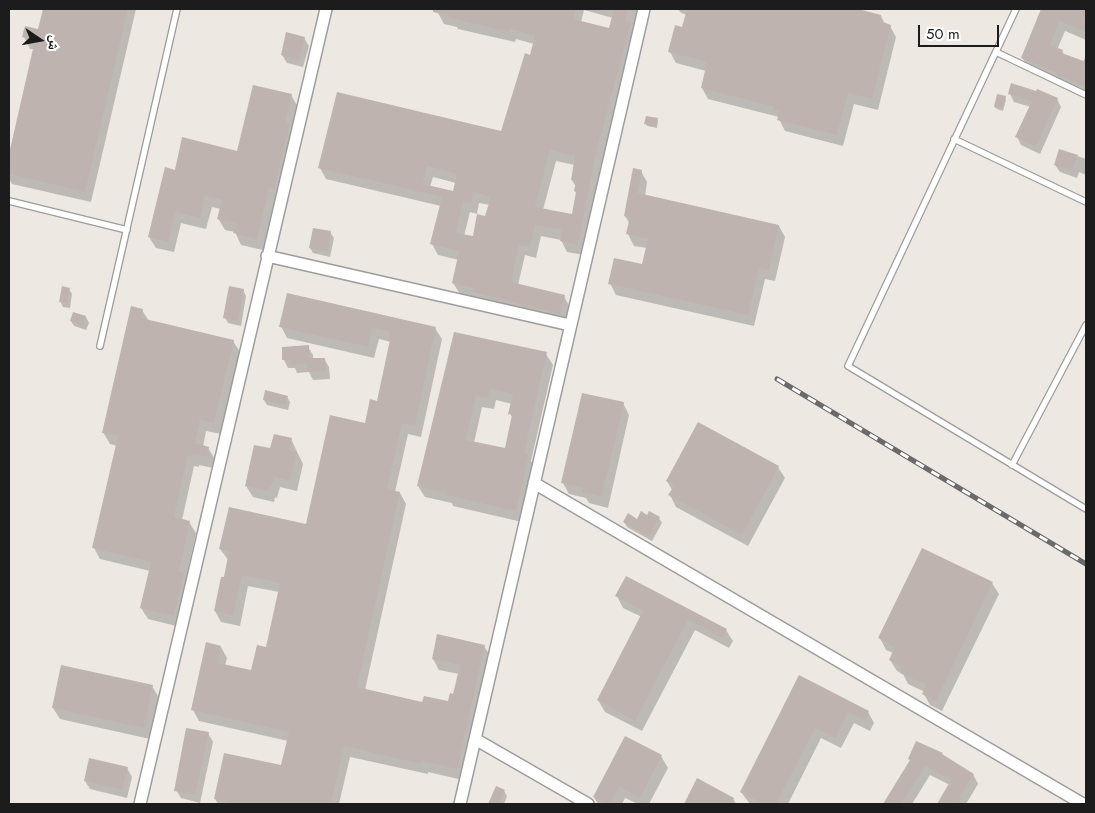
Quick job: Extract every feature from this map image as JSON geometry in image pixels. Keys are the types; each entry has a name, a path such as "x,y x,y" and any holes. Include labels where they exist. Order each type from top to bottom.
{"street":[{"path":"140,804 326,9"},
{"path":"460,804 644,9"},
{"path":"267,256 570,325"},
{"path":"534,483 1082,804"},
{"path":"475,739 588,804"}],"lane":[{"path":"100,346 177,9"},
{"path":"1016,9 848,366 1086,509"},
{"path":"996,52 1086,95"},
{"path":"954,139 1086,202"},
{"path":"9,202 127,230"},
{"path":"1012,464 1086,325"}],"building":[{"path":"43,9 128,9 85,192 9,174 9,154 35,40 22,37 25,26 38,29"},
{"path":"433,9 576,9 573,19 609,28 614,9 629,9 625,21 631,23 595,157 578,245 560,241 562,230 535,225 530,247 519,245 511,282 565,295 560,314 472,292 473,288 452,283 459,251 430,244 442,197 318,168 337,92 501,131 525,53 530,55 535,36 510,29 509,32 433,12","holes":["550,150 575,156 571,180 576,181 574,191 576,192 572,214 535,207","427,166 457,174 453,191 423,184","473,192 491,197 485,216 477,214 473,236 456,233 463,201 471,203"]},
{"path":"687,9 858,9 881,15 880,21 891,25 872,99 848,93 837,135 777,120 780,111 774,110 774,107 701,88 707,62 668,52 675,25 682,27"},
{"path":"1041,9 1086,9 1086,32 1059,21 1050,45 1063,50 1062,53 1086,62 1086,87 1021,58"},
{"path":"286,32 305,37 299,60 281,55"},
{"path":"1011,83 1036,91 1037,89 1058,98 1036,147 1015,137 1032,101 1008,94"},
{"path":"253,85 292,94 285,123 290,124 274,189 269,188 257,239 233,233 236,223 217,219 222,200 205,196 200,218 175,212 168,242 148,237 165,167 175,170 182,137 237,151"},
{"path":"997,94 1006,96 1002,109 994,107"},
{"path":"646,116 658,118 656,127 644,124"},
{"path":"1059,149 1078,155 1072,171 1054,165"},
{"path":"633,168 642,170 638,193 779,225 769,270 759,268 748,315 608,284 614,258 642,264 648,239 626,234 630,217 624,216"},
{"path":"313,228 331,231 328,252 309,248"},
{"path":"62,286 70,288 67,303 59,302"},
{"path":"229,286 244,289 238,321 223,318"},
{"path":"287,293 436,327 415,426 402,423 387,489 400,492 357,687 422,702 424,696 448,701 450,693 453,694 460,665 432,659 437,634 485,645 457,769 422,761 421,764 344,746 331,804 237,804 214,799 224,753 281,765 289,732 191,710 206,642 221,646 218,663 251,670 257,645 266,647 280,583 242,575 233,616 214,611 229,551 219,549 229,507 306,524 330,415 365,423 370,399 377,401 390,340 388,339 390,332 372,328 368,347 279,327"},
{"path":"131,306 143,309 141,318 234,340 214,423 200,420 195,443 209,447 207,457 193,454 192,456 188,455 174,517 190,521 179,571 184,572 174,616 140,608 151,562 92,548 118,436 102,433"},
{"path":"73,312 86,316 83,326 70,321"},
{"path":"454,332 547,352 524,453 529,454 516,511 445,495 446,493 417,486","holes":["490,389 513,394 508,414 512,415 505,448 466,440 476,396 488,398"]},
{"path":"309,345 309,358 325,358 326,371 307,372 307,364 291,365 291,360 282,360 282,347"},
{"path":"265,390 288,396 286,405 263,400"},
{"path":"582,393 624,402 602,497 582,492 583,488 561,483"},
{"path":"698,422 779,466 742,535 668,495 674,486 666,481"},
{"path":"274,434 292,438 289,450 297,452 290,481 274,477 268,491 245,486 254,445 270,448"},
{"path":"641,511 647,515 649,511 660,517 649,537 623,522 628,513 637,519"},
{"path":"922,548 993,582 936,701 922,694 926,685 900,673 903,667 889,660 895,647 878,638"},
{"path":"626,576 727,629 722,638 688,620 635,721 597,700 643,611 615,596"},
{"path":"61,665 153,685 144,728 52,708"},
{"path":"799,675 869,711 864,720 848,712 835,738 815,728 776,804 764,804 740,792"},
{"path":"186,728 209,732 195,795 174,791"},
{"path":"625,736 662,755 640,798 619,787 610,804 606,804 593,797"},
{"path":"916,741 943,753 974,774 959,797 961,798 958,804 937,804 951,780 925,766 901,804 883,804 910,760 908,759"},
{"path":"89,758 128,767 122,790 84,781"},
{"path":"697,778 734,798 730,804 684,804"},
{"path":"496,786 505,790 499,804 488,804"}],"railway":[{"path":"777,379 1086,564"}]}
